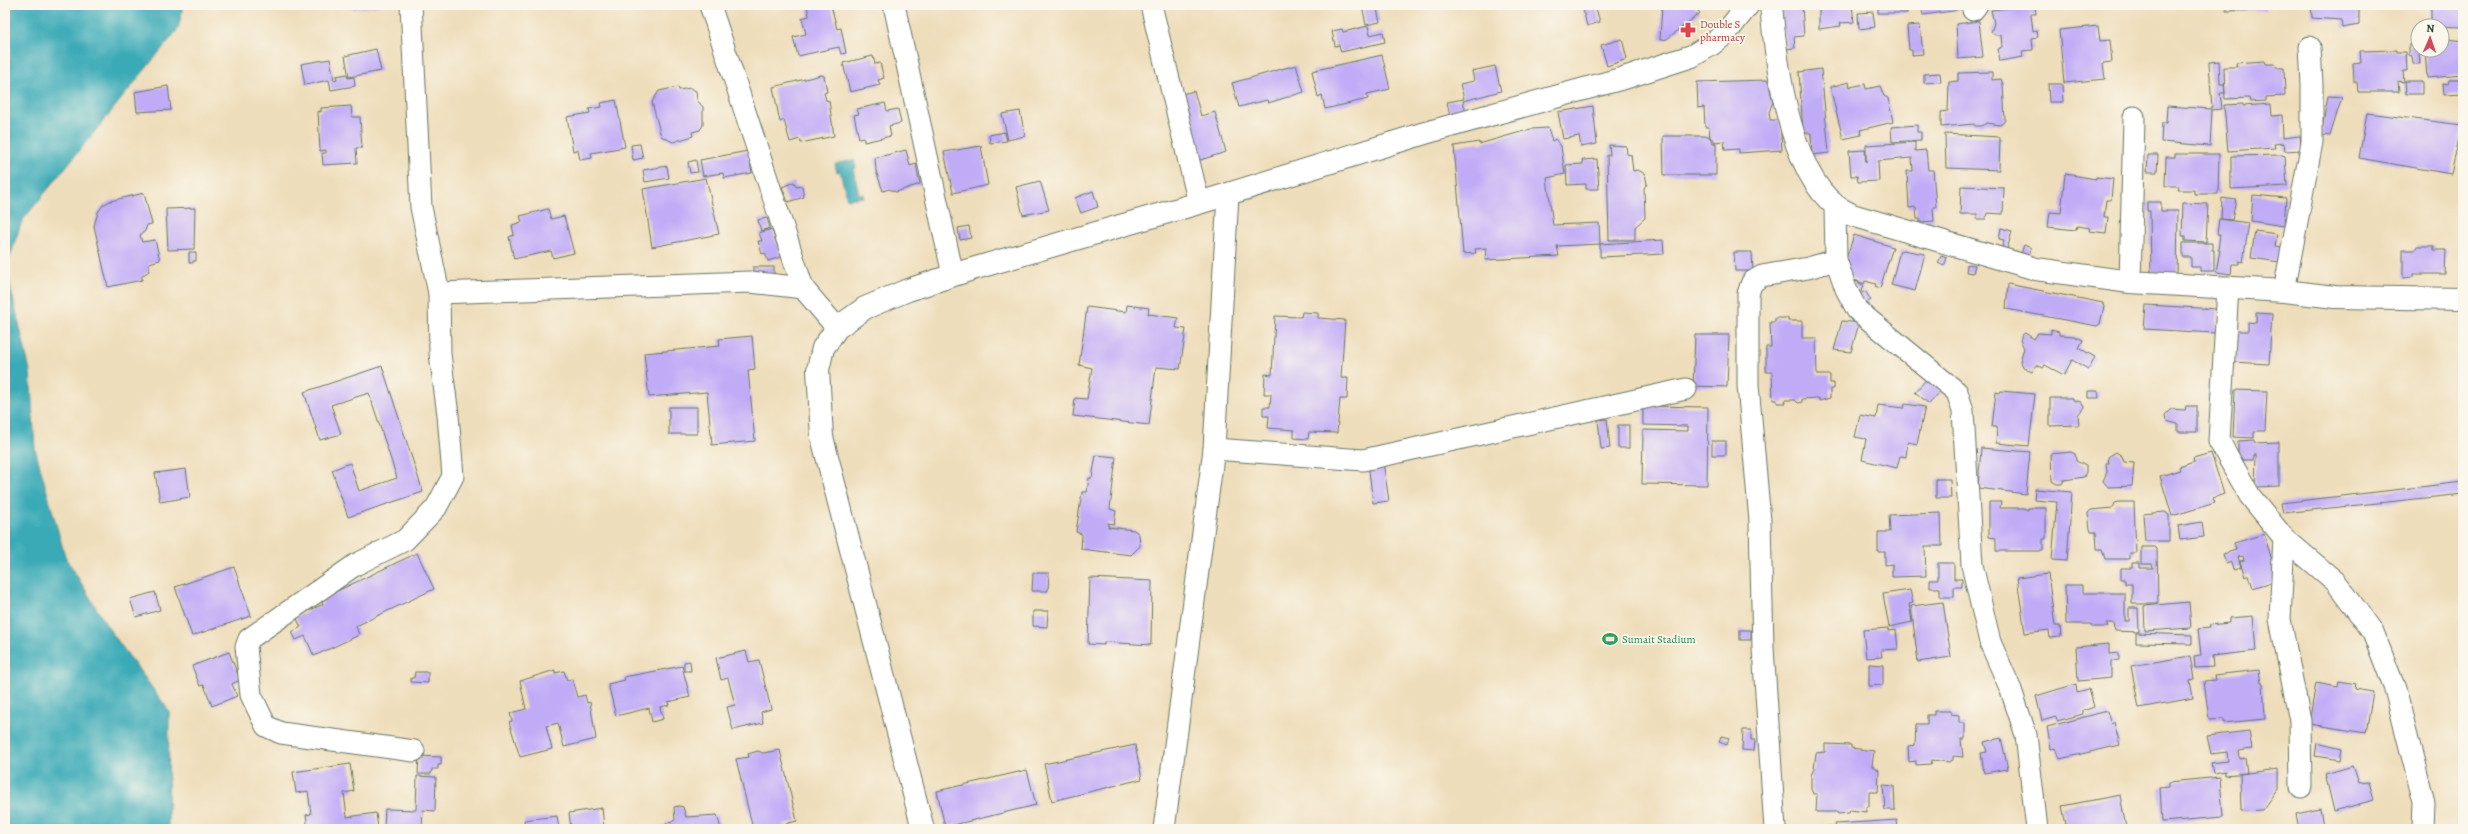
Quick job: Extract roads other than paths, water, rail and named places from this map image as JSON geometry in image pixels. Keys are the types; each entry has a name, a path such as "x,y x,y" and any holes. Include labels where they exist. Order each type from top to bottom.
{"street":[{"path":"411,5 421,207 440,293 440,354 448,415 453,476 436,508 405,540 355,565 249,639 246,647 251,695 266,726 281,733 414,751"},
{"path":"894,5 953,275"},
{"path":"1151,5 1199,203"},
{"path":"923,829 822,437 818,370 823,348 836,328 865,308 953,275 1199,203 1424,132 1624,78 1692,56 1725,34 1748,5"},
{"path":"1771,5 1789,123 1806,166 1835,206 1852,215 2036,269 2130,282 2284,291 2335,297 2463,299"},
{"path":"715,6 803,288 836,328"},
{"path":"2284,291 2312,142 2312,85 2310,48"},
{"path":"2130,282 2134,117"},
{"path":"1164,829 1214,449 1228,194"},
{"path":"1835,206 1836,260 1846,289 1857,310 1957,392 1963,411 1972,565 1990,642 2011,690 2026,735 2037,829"},
{"path":"1775,829 1763,648 1760,521 1748,385 1748,294 1752,282 1762,276 1808,268 1836,260"},
{"path":"440,293 750,282 803,288"},
{"path":"2228,287 2218,441 2250,496 2284,538 2336,582 2373,632 2395,688 2424,802 2423,829"},
{"path":"1214,449 1363,460 1686,389"},
{"path":"2284,538 2280,619 2300,721 2301,787"}],"water":[{"path":"5,5 183,5 178,29 22,221 6,268 30,371 35,449 65,556 107,626 169,711 168,829 5,829"},
{"path":"854,160 856,168 853,169 859,194 863,194 864,197 847,199 840,171 837,172 835,164"}],"place":[{"name":"Double S pharmacy","path":"1688,30"},
{"name":"Sumait Stadium","path":"1610,639"}]}
